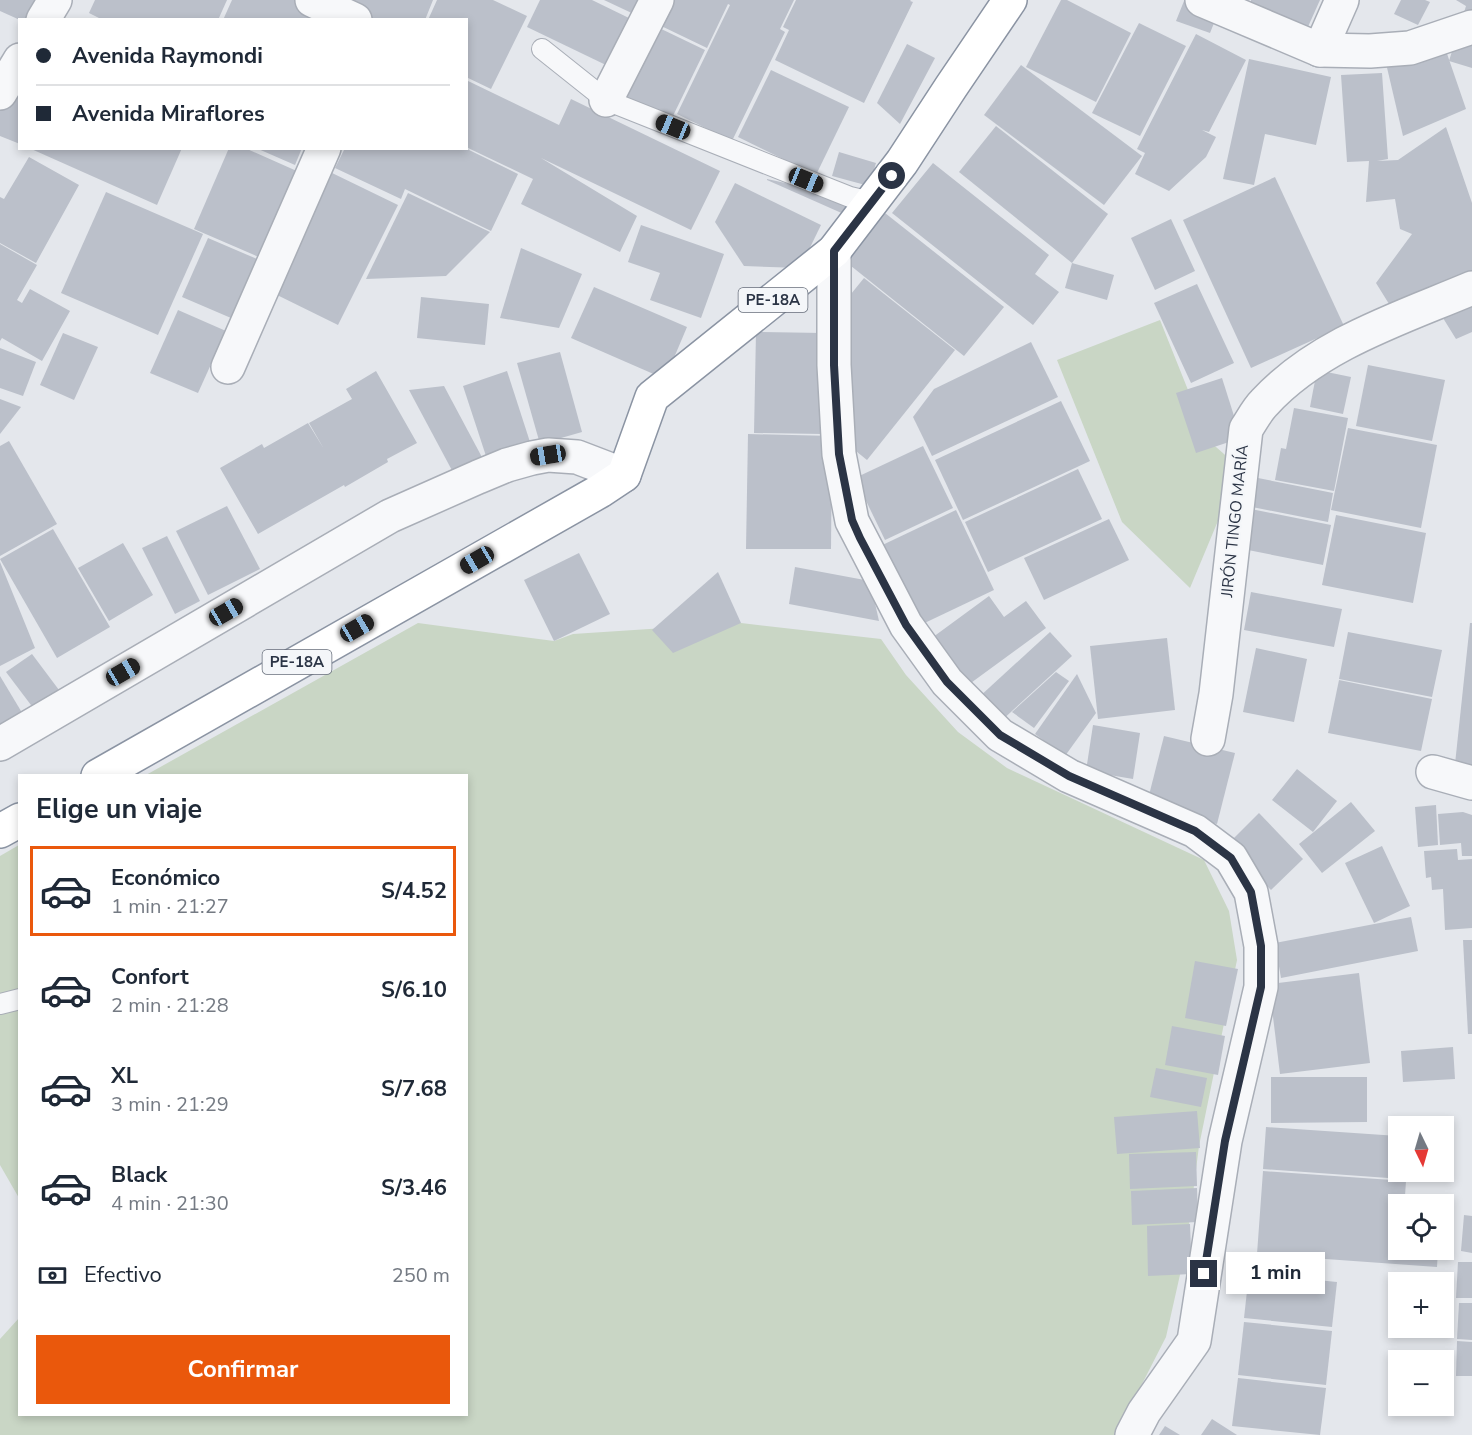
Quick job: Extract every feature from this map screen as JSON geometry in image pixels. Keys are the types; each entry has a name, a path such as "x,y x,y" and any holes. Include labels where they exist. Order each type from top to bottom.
{"highway":[{"name":"PE-18A","path":"102,774 600,491 624,475 652,397 834,251 902,162 1010,0"},
{"path":"0,831 18,821"}],"street":[{"path":"44,18 55,0"},
{"path":"312,0 351,18"},
{"path":"606,100 657,0"},
{"path":"1202,0 1320,50 1370,51 1410,48 1472,27"},
{"path":"1320,50 1342,0"},
{"path":"0,93 18,63"},
{"path":"228,367 323,150"},
{"path":"834,251 834,365 839,454 852,520 906,625 947,682 1000,735 1069,776 1195,831 1231,858 1251,892 1261,946 1261,987 1225,1141 1194,1341 1144,1412 1132,1435"},
{"name":"JIRÓN TINGO MARÍA","path":"1208,739 1216,694 1246,429 1263,403 1292,377 1317,359 1373,329 1472,288"},
{"path":"0,744 390,516 478,477 507,465 548,455 577,457 624,475"},
{"path":"1433,772 1472,783"}],"lane":[{"path":"542,49 606,100 850,198 871,202"},
{"path":"0,1004 18,1000"}],"green space":[{"path":"1160,320 1208,440 1240,468 1190,588 1122,522 1057,360"},
{"path":"418,623 554,641 573,634 741,623 881,639 906,675 958,732 1007,768 1204,860 1229,911 1237,960 1199,1146 1186,1248 1166,1337 1116,1435 0,1435 0,1339 18,1319 18,1416 468,1416 468,774 148,774"},
{"path":"18,846 18,1196 0,1165 0,856"}],"building":[{"path":"0,0 42,0 33,18 18,19 0,11"},
{"path":"95,0 227,0 219,18 99,18 89,13"},
{"path":"232,0 307,0 348,18 224,18"},
{"path":"322,0 433,0 426,18 362,18"},
{"path":"437,0 493,0 527,16 491,89 468,78 468,18 429,18"},
{"path":"540,0 592,0 631,19 608,66 527,27"},
{"path":"604,0 647,0 638,16"},
{"path":"666,0 794,0 780,29 785,32 732,141 677,114 730,5 728,4 707,48 655,23"},
{"path":"796,0 911,0 913,2 864,103 775,60 789,30 783,27"},
{"path":"1061,0 1067,0 1131,33 1096,102 1026,67"},
{"path":"1251,0 1320,0 1307,29"},
{"path":"1401,0 1430,2 1418,25 1394,14"},
{"path":"1456,0 1472,0 1472,68 1449,61 1466,6"},
{"path":"1184,1 1218,13 1210,33 1176,21"},
{"path":"1139,23 1186,46 1140,136 1092,113"},
{"path":"653,25 705,50 671,120 618,95"},
{"path":"1196,34 1246,60 1209,132 1202,130 1216,137 1206,157 1169,191 1135,174 1145,153 1137,149"},
{"path":"907,44 935,58 900,124 877,103"},
{"path":"1444,45 1466,109 1403,136 1385,59"},
{"path":"1249,59 1331,77 1316,145 1265,134 1254,185 1223,179"},
{"path":"1021,65 1142,156 1104,205 984,115"},
{"path":"18,68 18,143 0,136 0,109"},
{"path":"771,70 849,107 816,175 738,137"},
{"path":"1382,73 1388,159 1377,161 1398,160 1446,127 1472,203 1472,332 1456,339 1443,318 1404,328 1376,283 1412,234 1400,229 1395,199 1366,202 1369,161 1347,162 1341,75"},
{"path":"468,81 559,125 571,99 720,171 691,230 541,158 637,216 620,252 521,204 533,179 468,148"},
{"path":"996,126 1108,214 1072,263 959,172"},
{"path":"468,149 518,174 491,231 405,189 401,199 335,168 344,150"},
{"path":"33,150 181,150 157,205"},
{"path":"228,150 250,150 299,172 261,258 194,229"},
{"path":"261,150 301,150 295,165"},
{"path":"839,152 876,163 869,186 832,176"},
{"path":"29,157 79,185 36,263 0,243 0,197 4,199"},
{"path":"933,163 1049,255 1035,274 1059,292 1033,325 892,213"},
{"path":"330,172 398,205 338,325 271,292"},
{"path":"1275,177 1344,326 1251,368 1183,220"},
{"path":"767,180 850,197 846,215"},
{"path":"735,183 821,225 800,268 744,266 715,222"},
{"path":"106,192 203,234 158,335 61,293"},
{"path":"408,193 490,232 446,276 366,279"},
{"path":"885,213 1004,307 964,356 846,262"},
{"path":"1171,219 1195,271 1155,290 1131,238"},
{"path":"641,225 724,254 701,318 650,300 660,273 628,262"},
{"path":"208,238 257,259 231,318 182,297"},
{"path":"0,244 37,265 17,300 22,303 30,289 70,311 42,361 2,338 0,341"},
{"path":"521,248 582,274 559,328 500,318"},
{"path":"1072,263 1114,275 1107,300 1065,288"},
{"path":"864,278 955,350 867,460 841,439 838,310"},
{"path":"1197,284 1234,363 1191,383 1154,303"},
{"path":"594,287 687,327 665,379 571,338"},
{"path":"421,297 489,304 485,345 417,338"},
{"path":"178,310 226,331 198,393 150,373"},
{"path":"756,332 823,333 822,434 754,433"},
{"path":"63,333 98,347 74,400 40,385"},
{"path":"1031,342 1058,397 932,456 913,417 934,389"},
{"path":"0,348 36,362 23,396 0,388"},
{"path":"560,352 582,432 540,444 517,363"},
{"path":"1368,365 1445,380 1432,441 1356,426"},
{"path":"1317,370 1351,377 1343,414 1310,407"},
{"path":"376,371 417,443 387,459 388,462 345,487 344,485 258,534 220,468 262,444 264,448 308,423 324,449 309,423 352,399 346,389"},
{"path":"507,371 530,442 486,456 463,386"},
{"path":"1222,378 1241,438 1196,453 1176,393"},
{"path":"444,386 484,461 455,476 409,390"},
{"path":"0,399 21,407 0,434"},
{"path":"1061,401 1090,461 963,520 935,460"},
{"path":"1294,408 1348,418 1334,491 1275,480 1281,448 1286,449"},
{"path":"1348,428 1437,445 1421,528 1331,510"},
{"path":"748,434 832,436 831,549 746,549"},
{"path":"9,441 57,524 0,556 0,446"},
{"path":"923,446 953,508 885,540 855,478"},
{"path":"1078,469 1102,519 988,572 965,522"},
{"path":"1258,478 1333,493 1328,522 1252,507"},
{"path":"227,506 260,569 208,595 176,531"},
{"path":"1251,509 1331,525 1323,565 1243,549"},
{"path":"956,510 994,590 912,629 874,549"},
{"path":"1336,515 1426,533 1413,603 1322,585"},
{"path":"1109,519 1129,560 1044,600 1024,558"},
{"path":"53,529 110,627 57,658 0,559"},
{"path":"167,536 200,601 175,614 142,548"},
{"path":"123,543 153,595 109,621 78,568"},
{"path":"579,553 610,614 554,641 524,580"},
{"path":"0,562 35,648 0,666"},
{"path":"795,567 870,581 879,621 789,604"},
{"path":"718,572 741,623 673,653 652,630"},
{"path":"1251,592 1342,609 1334,647 1244,630"},
{"path":"989,596 1004,617 1026,601 1046,628 964,688 929,640"},
{"path":"1470,623 1472,623 1472,766 1455,764"},
{"path":"1050,632 1072,656 1000,722 978,698"},
{"path":"1348,632 1442,650 1432,697 1339,679"},
{"path":"1167,638 1175,710 1098,719 1090,646"},
{"path":"1256,648 1307,659 1294,722 1243,712"},
{"path":"32,654 59,690 34,709 6,672"},
{"path":"1056,672 1069,681 1034,728 1012,712"},
{"path":"1077,674 1096,713 1065,756 1035,734"},
{"path":"0,676 24,716 0,731"},
{"path":"1339,680 1432,699 1421,751 1328,733"},
{"path":"1093,725 1140,733 1133,779 1086,771"},
{"path":"1164,736 1235,753 1217,824 1146,807"},
{"path":"1297,769 1337,801 1313,832 1272,800"},
{"path":"1351,802 1375,831 1322,873 1299,844"},
{"path":"1436,805 1438,845 1418,847 1415,807"},
{"path":"1463,812 1472,815 1472,856 1462,856 1461,843 1440,845 1438,814"},
{"path":"1259,813 1303,859 1271,890 1227,845"},
{"path":"1382,846 1410,906 1374,923 1345,863"},
{"path":"1457,849 1458,860 1472,859 1472,928 1445,930 1443,889 1432,890 1431,877 1426,878 1424,851"},
{"path":"1411,917 1418,951 1281,978 1275,943"},
{"path":"1463,940 1472,940 1472,1034 1468,1034"},
{"path":"1195,961 1238,969 1226,1026 1185,1018"},
{"path":"1359,973 1370,1063 1280,1074 1269,984"},
{"path":"1172,1026 1225,1036 1218,1075 1165,1065"},
{"path":"1453,1047 1455,1079 1403,1082 1401,1051"},
{"path":"1156,1068 1207,1078 1201,1107 1150,1097"},
{"path":"1271,1077 1367,1077 1367,1122 1271,1123"},
{"path":"1197,1111 1200,1148 1117,1154 1114,1117"},
{"path":"1266,1127 1388,1135 1388,1178 1263,1169"},
{"path":"1196,1152 1197,1186 1130,1189 1129,1154"},
{"path":"1263,1171 1406,1182 1405,1194 1388,1194 1388,1260 1437,1260 1437,1267 1257,1254"},
{"path":"1197,1188 1198,1222 1132,1225 1131,1191"},
{"path":"1464,1215 1472,1216 1472,1253 1461,1251"},
{"path":"1190,1224 1192,1274 1148,1276 1147,1226"},
{"path":"1458,1262 1472,1262 1472,1298 1456,1298"},
{"path":"1249,1273 1337,1282 1332,1327 1244,1318"},
{"path":"1459,1303 1472,1303 1472,1340 1457,1339"},
{"path":"1244,1322 1332,1331 1326,1385 1238,1375"},
{"path":"1457,1341 1472,1342 1472,1376 1456,1376"},
{"path":"1238,1378 1326,1388 1320,1435 1232,1426"},
{"path":"1212,1419 1237,1435 1201,1435"},
{"path":"1165,1426 1180,1435 1159,1435"}],"route":[{"path":"892,176 834,251 834,365 839,454 852,520 860,538 906,625 947,682 1000,735 1069,776 1195,831 1231,858 1251,892 1261,946 1261,987 1225,1141 1204,1274"}]}
